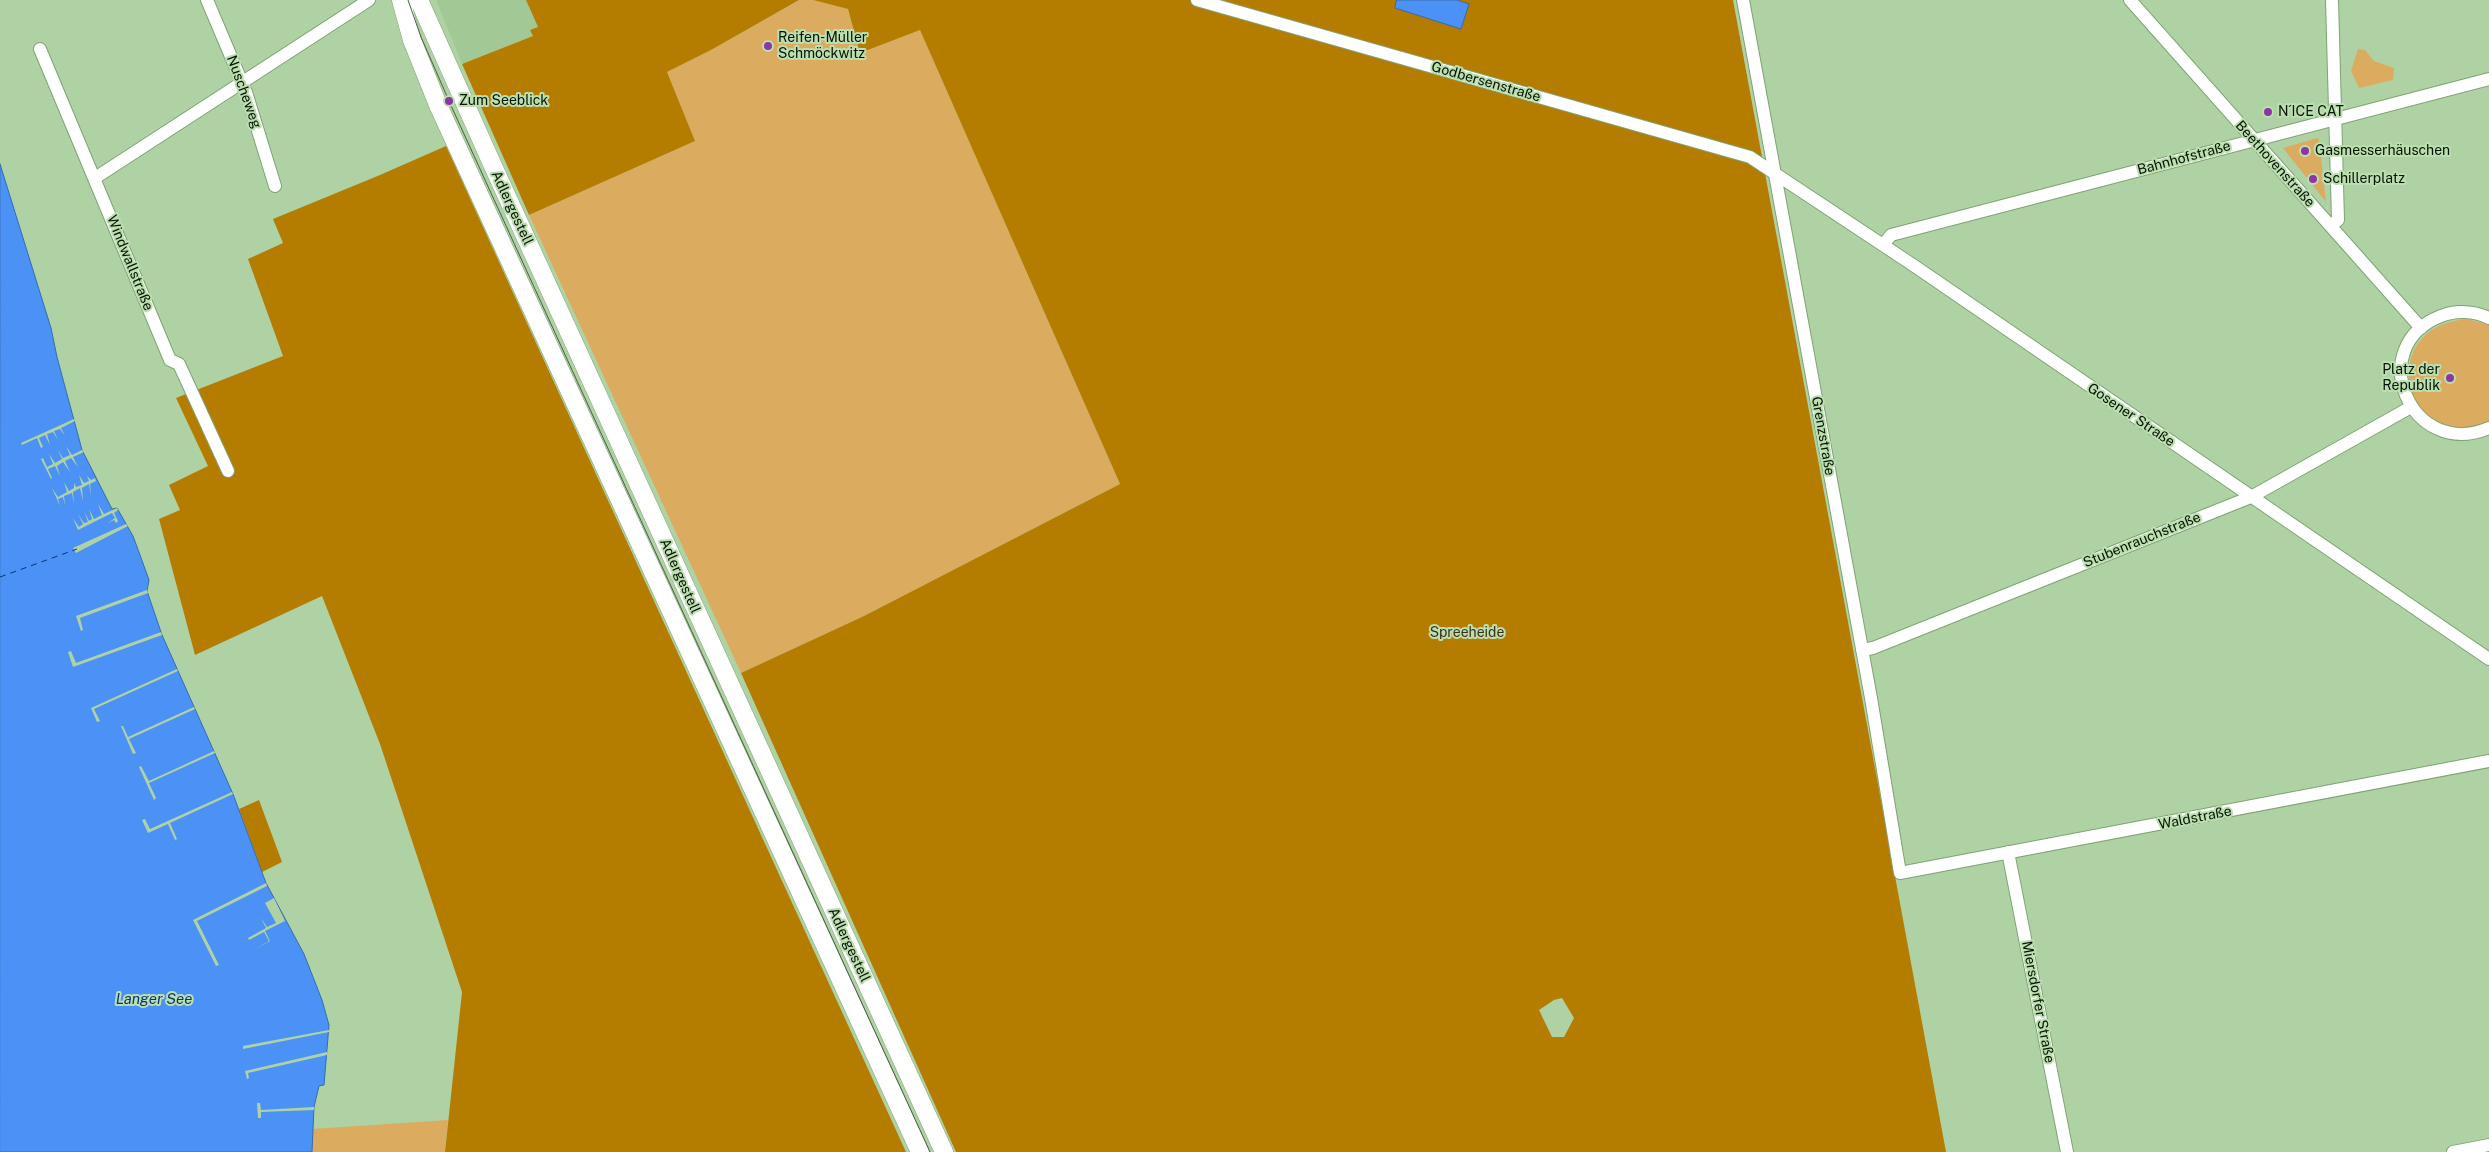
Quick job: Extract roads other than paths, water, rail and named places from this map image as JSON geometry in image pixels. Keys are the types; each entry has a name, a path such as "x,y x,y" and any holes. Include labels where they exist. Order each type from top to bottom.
{"main road":[{"name":"Adlergestell","path":"401,0 412,40 438,105 920,1152"},
{"name":"Adlergestell","path":"420,0 493,166 944,1152"}],"street":[{"name":"Nuscheweg","path":"207,0 241,82 275,186"},
{"path":"95,178 369,0"},
{"name":"Godbersenstraße","path":"1196,0 1734,151 1746,155 1773,170"},
{"name":"Grenzstraße","path":"1743,0 1862,650 1900,873"},
{"name":"Beethovenstraße","path":"2130,0 2421,328"},
{"path":"2331,225 2338,220 2332,0"},
{"name":"Windwallstraße","path":"40,49 170,360 179,364 228,471"},
{"name":"Bahnhofstraße","path":"1883,245 1891,236 2489,79"},
{"name":"Gosener Straße","path":"1773,170 2489,659"},
{"path":"2489,318 2462,312 2447,314 2433,319 2412,338 2402,362 2402,383 2411,407 2423,420 2447,432 2467,434 2489,428"},
{"name":"Stubenrauchstraße","path":"1862,650 1873,648 2251,497 2411,407"},
{"name":"Waldstraße","path":"1900,873 2489,761"},
{"name":"Miersdorfer Straße","path":"2008,852 2067,1152"},
{"path":"2453,1152 2489,1145"}],"water":[{"path":"1397,0 1457,0 1469,4 1461,29 1395,8"},
{"name":"Langer See","path":"0,164 51,328 82,450 112,509 117,508 133,536 149,580 147,591 162,635 233,794 266,883 304,954 322,1000 329,1025 324,1085 319,1086 314,1107 312,1152 0,1152"}],"tram line":[{"path":"408,0 421,37 453,110 930,1152"}],"place":[{"name":"Reifen-Müller Schmöckwitz","path":"768,46"},
{"name":"Zum Seeblick","path":"449,101"},
{"name":"N´ICE CAT","path":"2268,112"},
{"name":"Gasmesserhäuschen","path":"2305,151"},
{"name":"Schillerplatz","path":"2313,179"},
{"name":"Platz der Republik","path":"2450,378"}],"park label":[{"name":"Spreeheide","path":"1467,633"}]}
